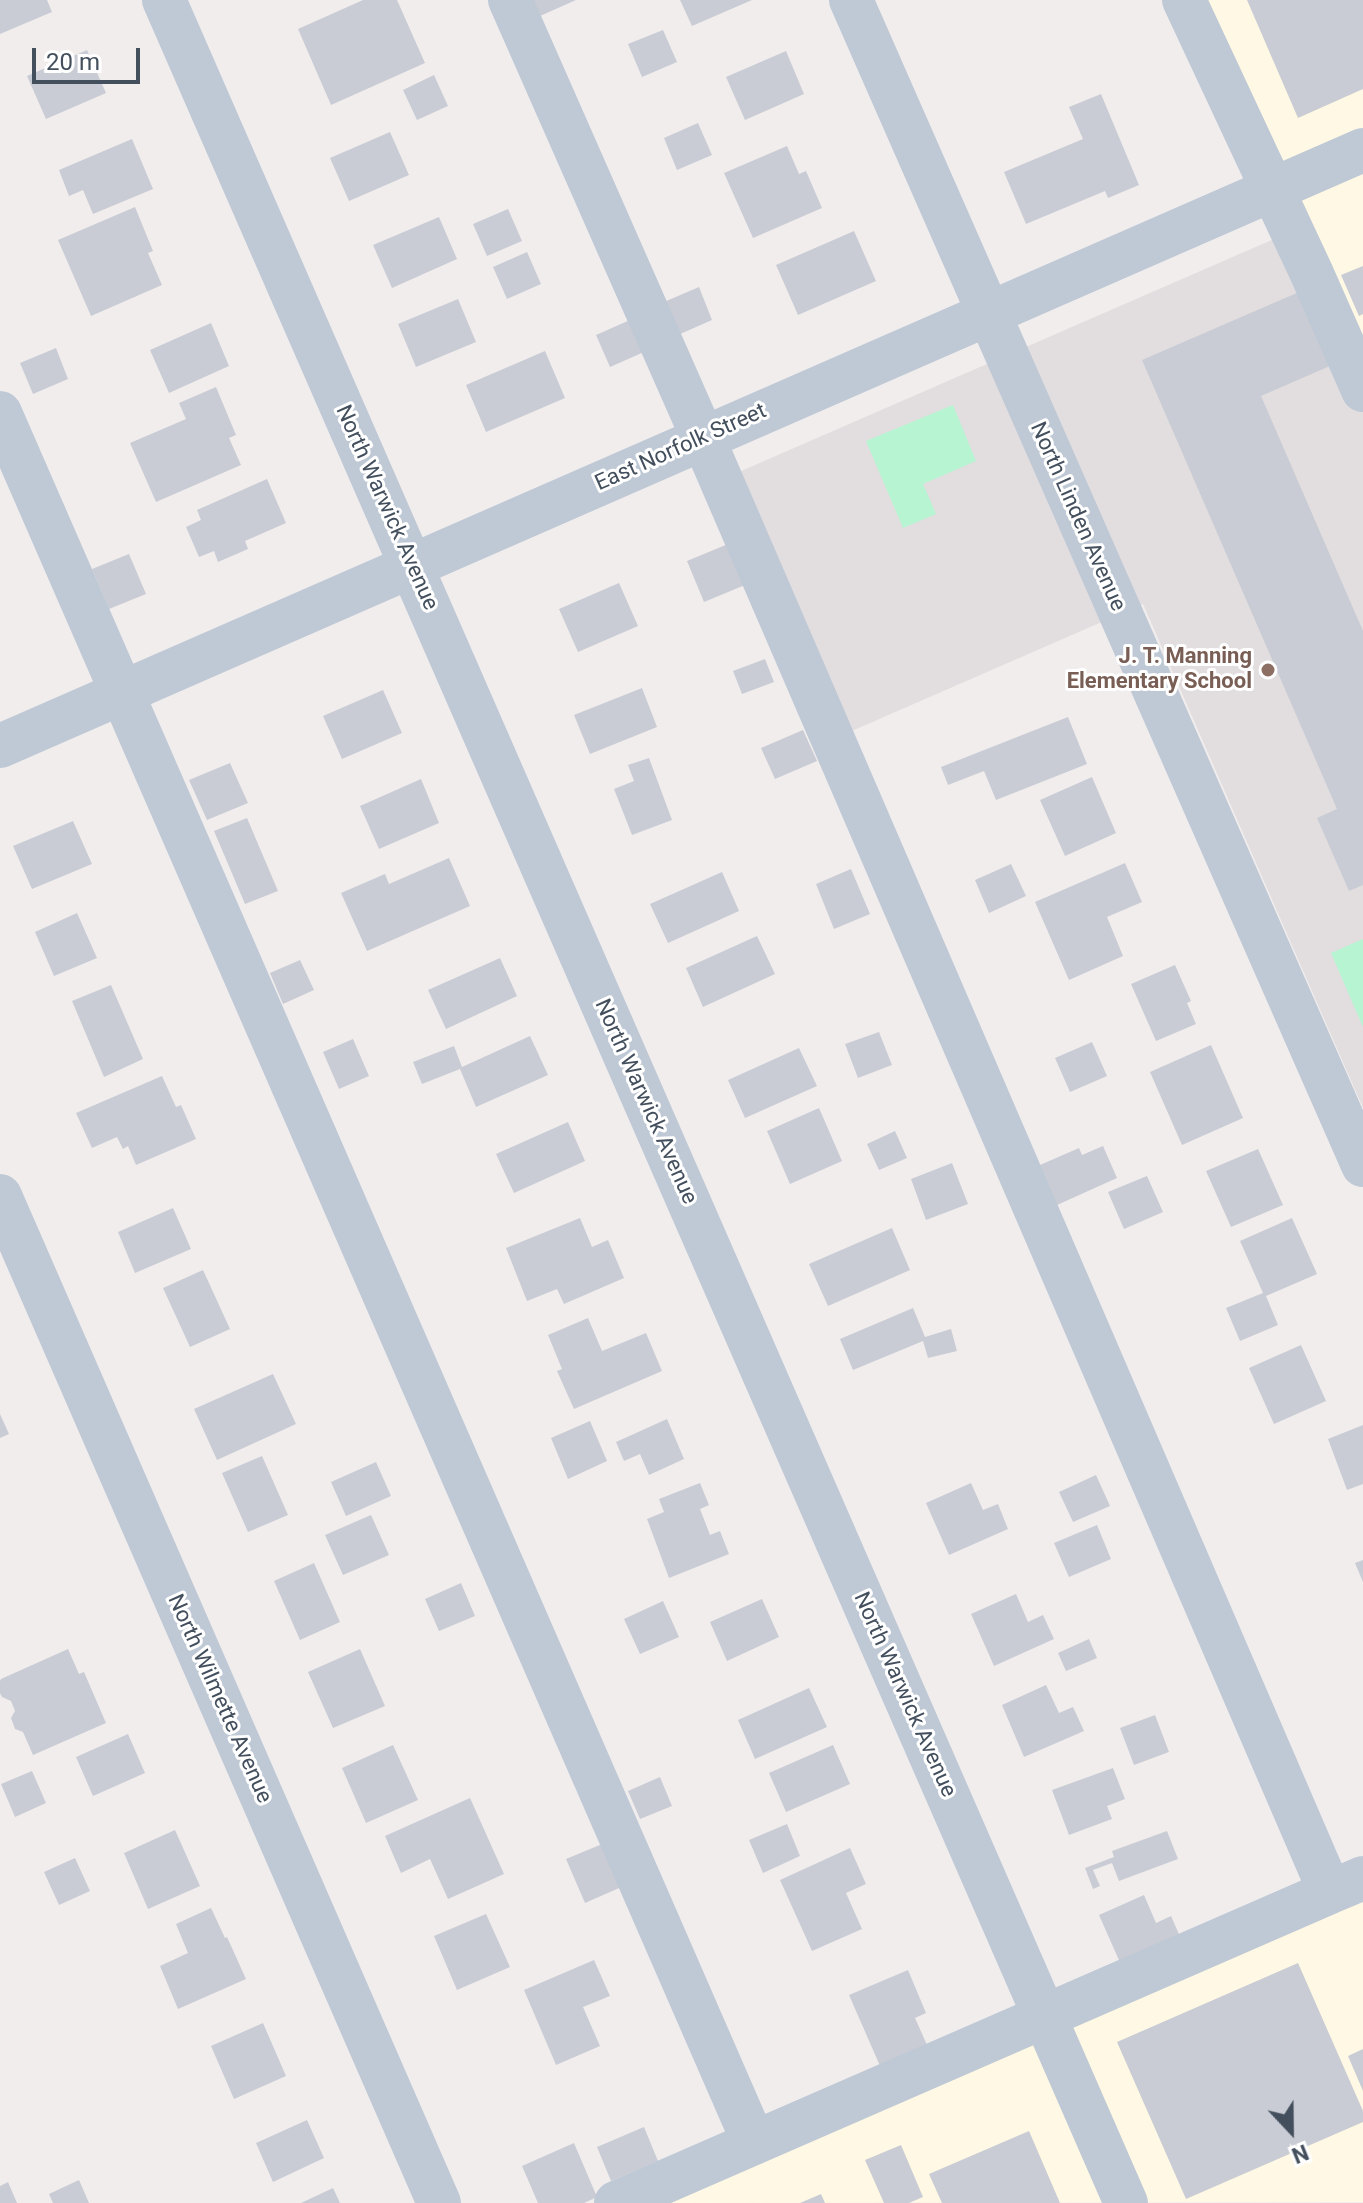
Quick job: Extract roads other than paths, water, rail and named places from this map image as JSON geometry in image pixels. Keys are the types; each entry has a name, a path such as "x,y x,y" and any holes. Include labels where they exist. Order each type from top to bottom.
{"street":[{"name":"North Warwick Avenue","path":"164,0 1126,2203"},
{"path":"510,0 1346,1885 616,2203"},
{"name":"North Linden Avenue","path":"851,0 1363,1165"},
{"path":"1184,0 1363,390"},
{"name":"East Norfolk Street","path":"0,746 1363,150"},
{"path":"0,413 754,2143"},
{"name":"North Wilmette Avenue","path":"0,1196 439,2203"}],"place":[{"name":"J. T. Manning Elementary School","path":"1268,670"}]}
